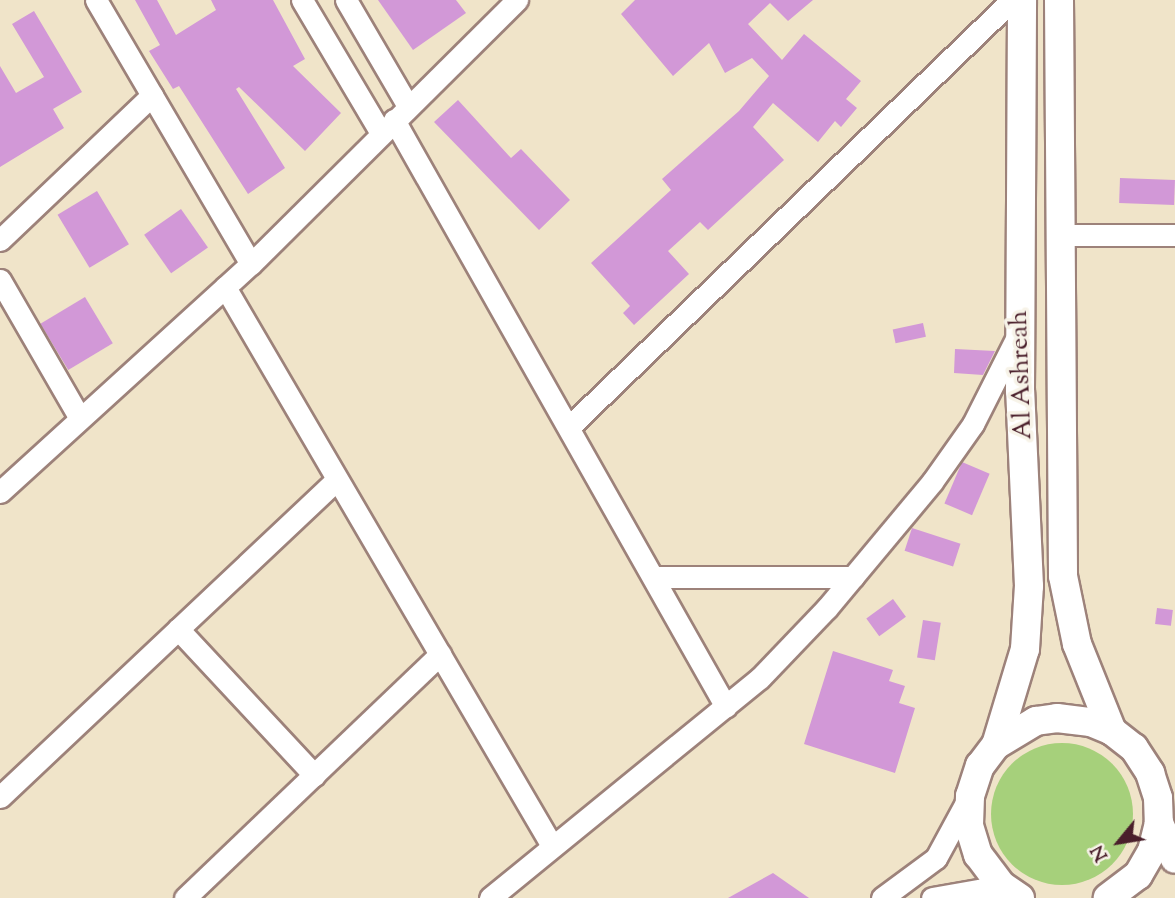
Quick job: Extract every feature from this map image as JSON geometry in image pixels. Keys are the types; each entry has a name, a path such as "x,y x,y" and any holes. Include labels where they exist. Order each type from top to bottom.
{"street":[{"path":"96,0 251,264"},
{"path":"302,0 394,119"},
{"path":"346,0 394,119 726,707"},
{"path":"0,492 79,417 251,264 394,119 517,0"},
{"path":"569,427 1012,0"},
{"name":"Al Ashreah","path":"996,745 1025,649 1029,586 1020,332 1022,0"},
{"path":"1059,0 1062,576 1077,644 1112,731"},
{"path":"0,240 152,95"},
{"path":"1059,235 1175,235"},
{"path":"0,280 79,417"},
{"path":"225,287 552,846"},
{"path":"490,898 760,678 853,577 932,482 973,424 1020,332"},
{"path":"0,797 337,479"},
{"path":"654,577 853,577"},
{"path":"178,629 314,775"},
{"path":"185,898 440,654"},
{"path":"882,898 936,858 970,796 980,766 996,745 1036,721 1057,718 1091,722 1112,731 1134,748 1150,773 1159,823 1175,859"},
{"path":"970,796 969,825 978,855 1001,885 1018,898"},
{"path":"1108,898 1138,875 1152,851 1159,823"},
{"path":"932,898 984,889 1018,898"}],"green space":[{"path":"1062,743 1089,748 1113,763 1128,787 1133,814 1128,841 1113,865 1089,880 1062,885 1035,880 1011,865 996,841 991,814 996,787 1011,763 1035,748"}],"building":[{"path":"135,0 157,0 176,35 216,10 211,0 273,0 305,59 293,66 341,113 305,151 239,87 236,89 285,168 248,194 179,86 173,89 149,51 160,45"},
{"path":"378,0 456,0 466,13 413,50"},
{"path":"635,0 813,0 788,21 770,3 748,24 782,60 804,34 861,81 846,99 857,108 841,127 835,121 818,142 773,103 753,127 784,160 708,230 700,222 668,251 689,274 634,325 623,313 630,306 591,263 671,190 662,179 739,111 769,76 752,58 725,73 709,43 673,76 621,14"},
{"path":"34,11 82,92 53,109 64,128 0,167 0,66 16,93 44,77 12,24"},
{"path":"458,100 511,158 521,149 570,200 539,230 434,122"},
{"path":"1120,178 1175,180 1174,205 1119,203"},
{"path":"97,191 129,244 90,268 58,215"},
{"path":"181,209 208,248 171,273 144,235"},
{"path":"85,297 113,343 68,370 40,324"},
{"path":"923,323 926,337 896,343 893,329"},
{"path":"955,349 995,351 983,375 954,373"},
{"path":"962,462 990,474 972,515 944,503"},
{"path":"912,528 961,544 953,567 905,551"},
{"path":"893,599 906,617 879,636 866,618"},
{"path":"1157,608 1173,610 1171,626 1155,624"},
{"path":"923,620 941,623 935,660 917,658"},
{"path":"833,651 893,670 889,681 905,686 899,703 915,708 895,773 804,744"},
{"path":"773,873 809,898 728,898"}]}
